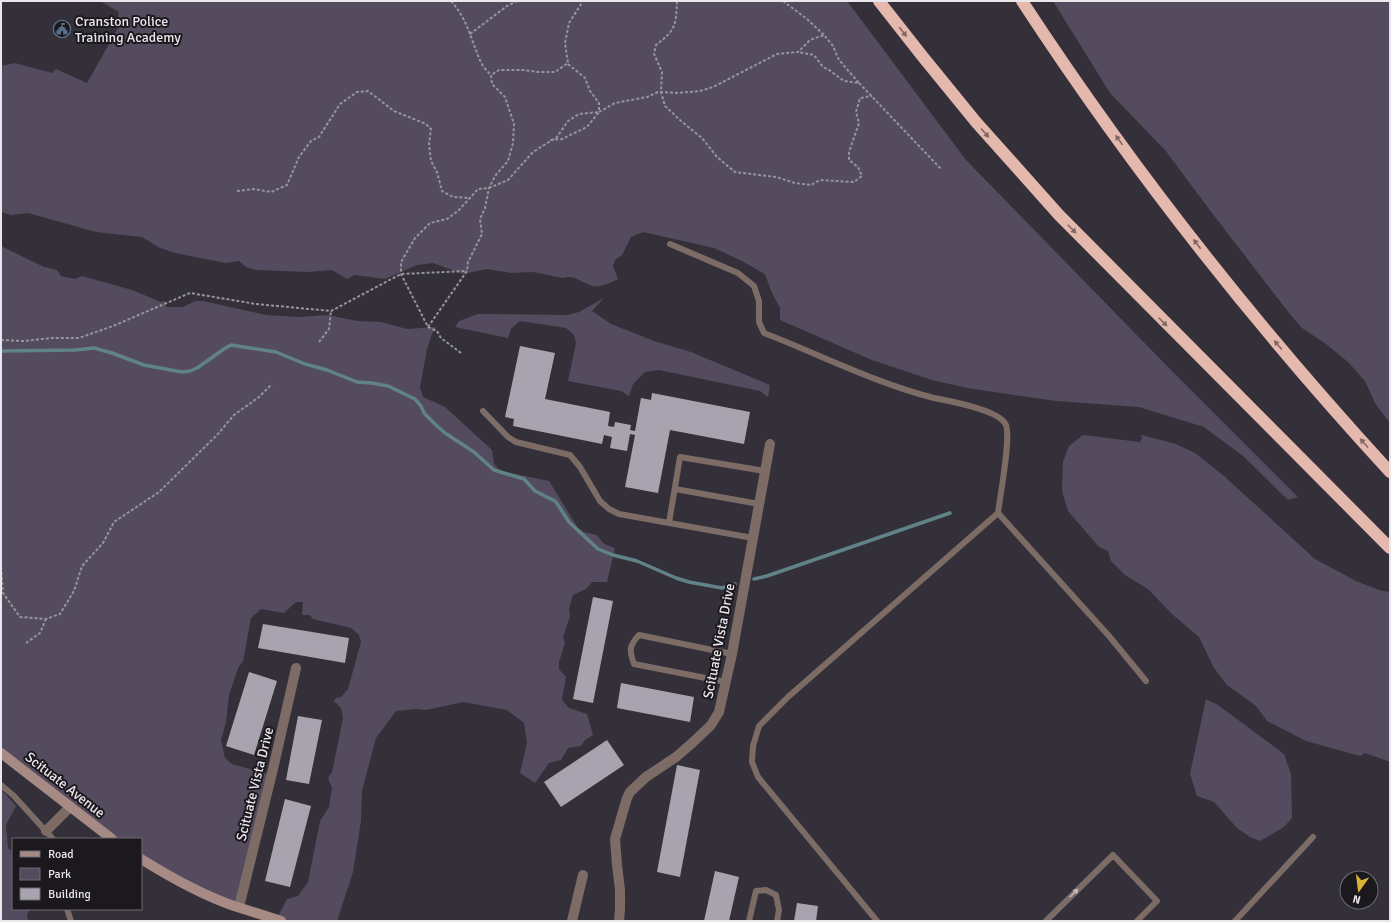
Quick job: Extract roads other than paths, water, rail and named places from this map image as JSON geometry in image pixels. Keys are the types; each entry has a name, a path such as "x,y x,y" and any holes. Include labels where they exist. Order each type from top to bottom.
{"highway":[{"path":"879,1 962,106 1054,210 1390,548"},
{"path":"1022,1 1096,109 1216,269 1294,364 1390,472"}],"main road":[{"name":"Scituate Avenue","path":"1,753 111,838"},
{"path":"142,860 200,892 270,919 281,921"}],"street":[{"name":"Scituate Vista Drive","path":"618,921 620,909 620,890 615,839 624,804 630,792 640,782 676,757 691,744 711,725 718,712 732,654 770,444"},
{"name":"Scituate Vista Drive","path":"239,907 296,668"},
{"path":"46,830 70,807"},
{"path":"572,921 583,875"}],"lane":[{"path":"670,244 738,273 754,286 759,301 759,322 764,333 805,349 856,372 911,392 979,408 999,417 1006,425 1008,441 998,513 788,697 759,726 753,746 752,762 758,777 877,921"},
{"path":"482,411 508,437 516,442 570,454 580,467 600,501 609,509 623,515 753,538"},
{"path":"669,523 680,457 765,471"},
{"path":"675,489 759,504"},
{"path":"998,513 1109,636 1146,681"},
{"path":"726,682 634,664 630,653 631,648 632,644 639,635 732,654"},
{"path":"1,785 14,796 53,838"},
{"path":"1235,921 1313,838"},
{"path":"1046,921 1113,855 1157,901 1137,921"},
{"path":"749,921 756,891 766,890 776,895 779,910 777,921"},
{"path":"67,910 71,921"}],"waterway":[{"path":"1,351 75,350 94,348 144,365 182,372 197,368 231,345 276,352 357,382 388,386 415,399 421,406 424,413 438,427 474,452 494,470 524,479 535,491 555,501 569,522 598,549 613,555 637,561 689,582 722,588 735,584"},
{"path":"754,579 767,576 950,513"}],"place":[{"name":"Cranston Police Training Academy","path":"62,29"}]}
